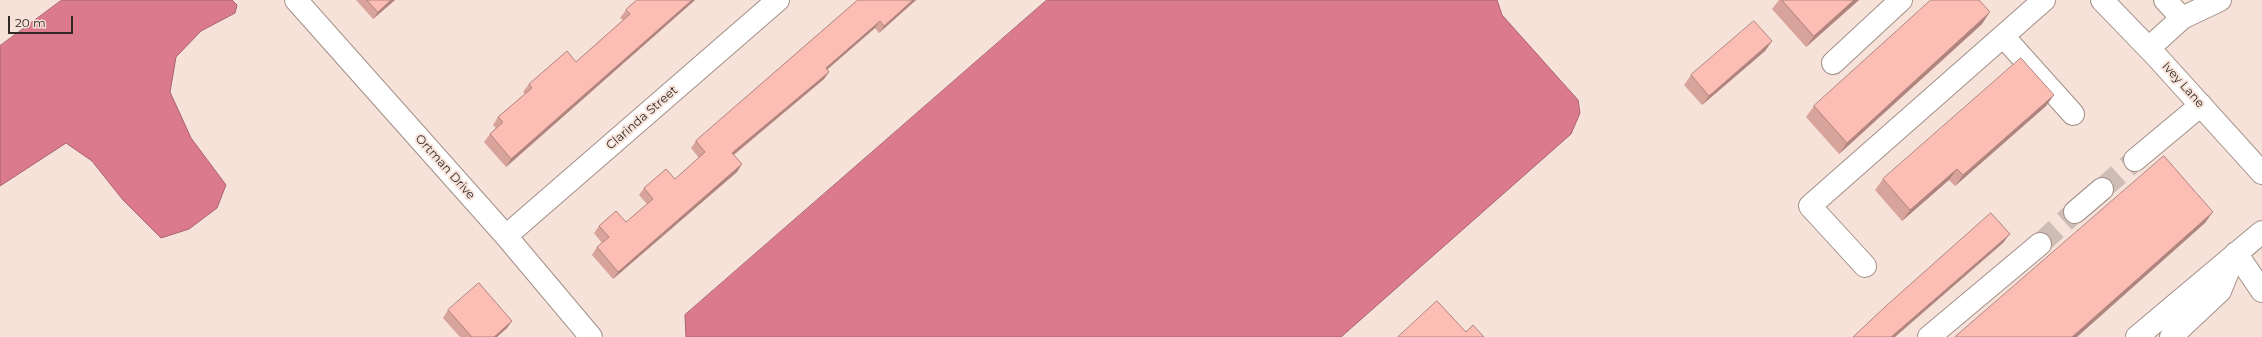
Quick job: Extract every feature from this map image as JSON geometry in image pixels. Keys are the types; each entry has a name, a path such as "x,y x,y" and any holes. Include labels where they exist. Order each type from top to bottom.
{"street":[{"name":"Ortman Drive","path":"296,0 506,236 592,337"},
{"name":"Clarinda Street","path":"506,236 778,0"},
{"path":"1833,63 1901,0"},
{"path":"1865,266 1810,206 2044,0"},
{"path":"2165,0 2182,18"},
{"path":"2149,48 2182,18 2220,0"},
{"name":"Ivey Lane","path":"2109,2 2262,173"},
{"path":"2003,36 2074,114"},
{"path":"2135,160 2201,105"},
{"path":"2075,212 2102,190"},
{"path":"2138,337 2262,232"},
{"path":"1929,337 2040,244"},
{"path":"2236,253 2262,291"},
{"path":"2171,337 2220,291 2236,253"}],"shaded area":[{"path":"62,0 232,0 237,5 235,13 201,31 176,57 170,92 191,138 226,185 217,208 189,229 161,238 123,200 92,161 66,143 0,186 0,46"},
{"path":"1047,0 1497,0 1502,15 1578,100 1580,113 1571,134 1341,337 686,337 685,315"}],"building":[{"path":"367,0 391,0 378,12"},
{"path":"637,0 692,0 511,159 490,134 503,122 498,117 532,88 529,84 567,51 576,62 630,14 626,10"},
{"path":"858,0 913,0 884,26 880,21 826,68 829,72 732,153 742,164 618,272 597,247 609,237 599,226 616,211 626,222 653,199 644,188 666,169 675,179 705,152 696,141"},
{"path":"1782,0 1854,0 1814,36"},
{"path":"1931,0 1979,0 1990,12 1847,143 1814,106"},
{"path":"1754,21 1772,41 1709,96 1691,75"},
{"path":"2021,58 2054,95 1963,175 1957,169 1910,210 1883,179"},
{"path":"2164,156 2213,212 2072,337 1955,337"},
{"path":"1991,213 2010,234 1891,337 1853,337 1886,306"},
{"path":"479,283 512,321 494,337 472,337 448,310"},
{"path":"1437,301 1466,332 1473,325 1484,337 1398,337"}],"tunnel":[{"path":"2102,189 2135,160"},
{"path":"2040,244 2075,212"}]}
